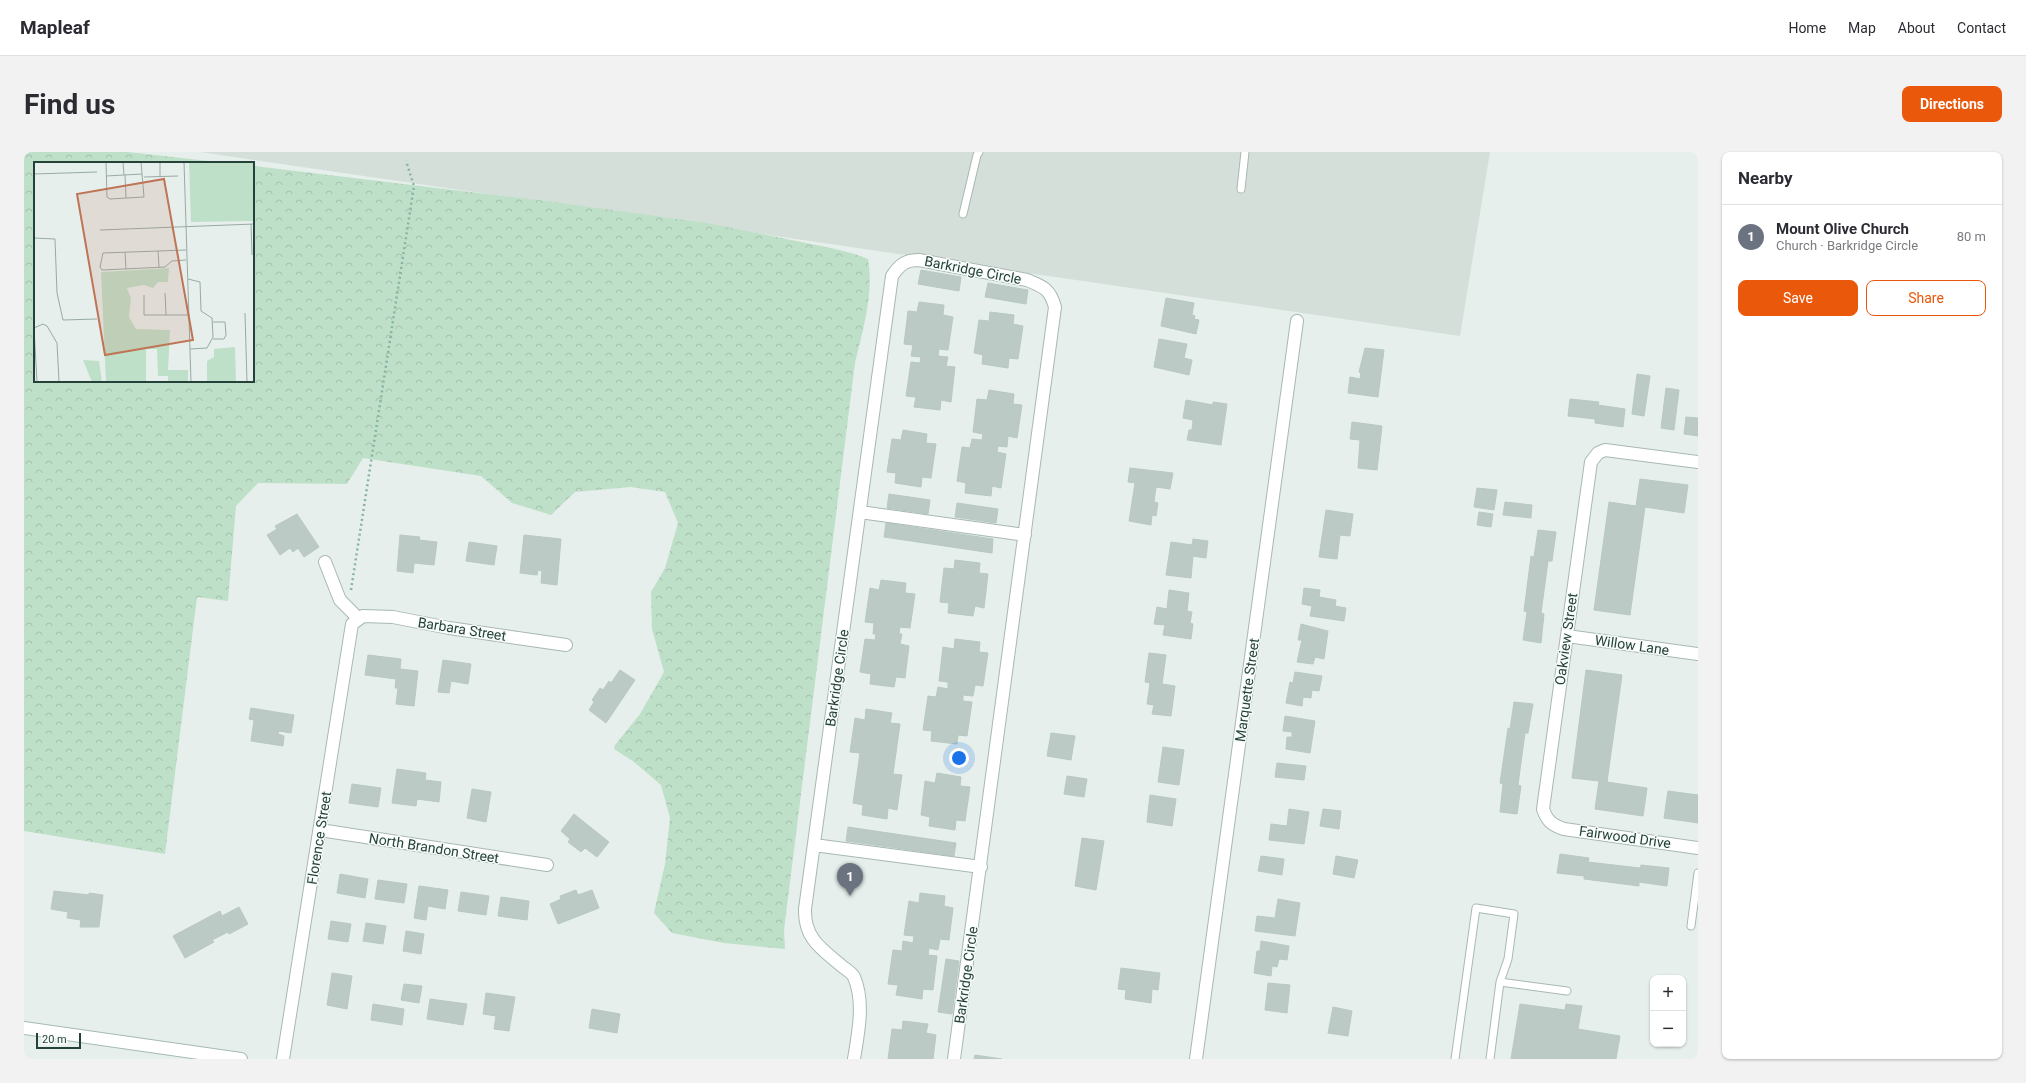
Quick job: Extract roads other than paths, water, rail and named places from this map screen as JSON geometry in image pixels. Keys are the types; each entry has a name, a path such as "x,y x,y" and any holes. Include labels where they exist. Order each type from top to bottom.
{"street":[{"name":"Barkridge Circle","path":"854,1059 859,1027 858,1000 854,976 816,943 808,933 805,922 814,845 892,276 897,268 908,260 919,260 1027,280 1044,287 1052,294 1055,307 981,867 954,1059"},
{"name":"Marquette Street","path":"1196,1059 1297,321"},
{"name":"Oakview Street","path":"1552,825 1546,817 1543,809 1591,462 1598,453 1611,451 1698,462"},
{"path":"860,512 1025,535"},
{"path":"325,562 340,600 358,618"},
{"name":"Barbara Street","path":"358,618 368,615 393,617 449,628 566,646"},
{"name":"Florence Street","path":"283,1059 352,624 358,618"},
{"name":"Willow Lane","path":"1567,636 1698,654"},
{"name":"Fairwood Drive","path":"1552,825 1564,829 1698,848"},
{"name":"North Brandon Street","path":"320,830 547,865"},
{"path":"814,845 981,867"},
{"path":"24,1028 241,1059"}],"lane":[{"path":"963,214 976,155 980,152"},
{"path":"1242,189 1245,152"},
{"path":"1691,926 1698,873"},
{"path":"1455,1059 1476,908 1514,914 1508,959 1500,982 1490,1059"},
{"path":"1500,982 1567,991"}],"place":[{"name":"Mount Olive Church","path":"850,896"}]}
